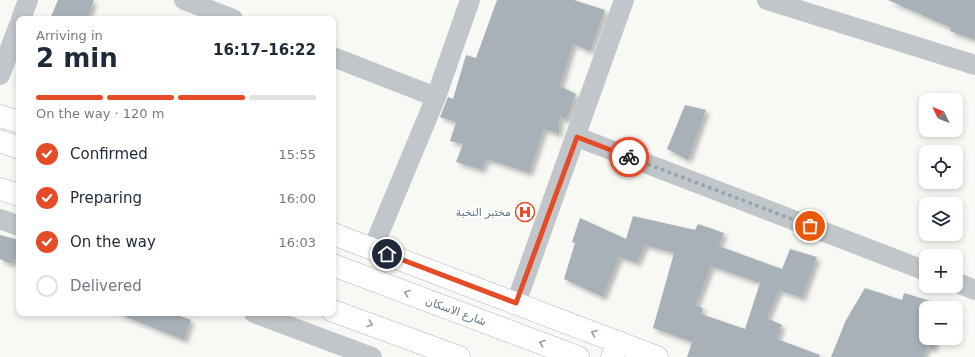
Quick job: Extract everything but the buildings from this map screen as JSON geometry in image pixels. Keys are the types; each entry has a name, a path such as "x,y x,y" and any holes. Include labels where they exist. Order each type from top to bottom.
{"main road":[{"path":"0,116 16,121"},
{"path":"0,141 16,147"},
{"path":"0,189 16,195"},
{"path":"336,235 516,303 615,350 657,357"},
{"name":"شارع الاسكان","path":"336,266 578,357"},
{"path":"336,312 429,352 459,357"}],"street":[{"path":"22,16 28,0"},
{"path":"184,0 225,16"},
{"path":"373,248 436,97 470,0"},
{"path":"516,303 577,137 624,0"},
{"path":"766,0 975,66"},
{"path":"0,75 16,33"},
{"path":"336,58 436,97"},
{"path":"577,137 919,268"},
{"path":"0,219 16,225"},
{"path":"963,285 975,290"},
{"path":"262,316 372,357"}],"way so far":[{"path":"629,157 810,226"}],"place":[{"name":"مختبر النخبة","path":"525,212"}],"route":[{"path":"387,254 516,303 577,137 629,157"}]}
